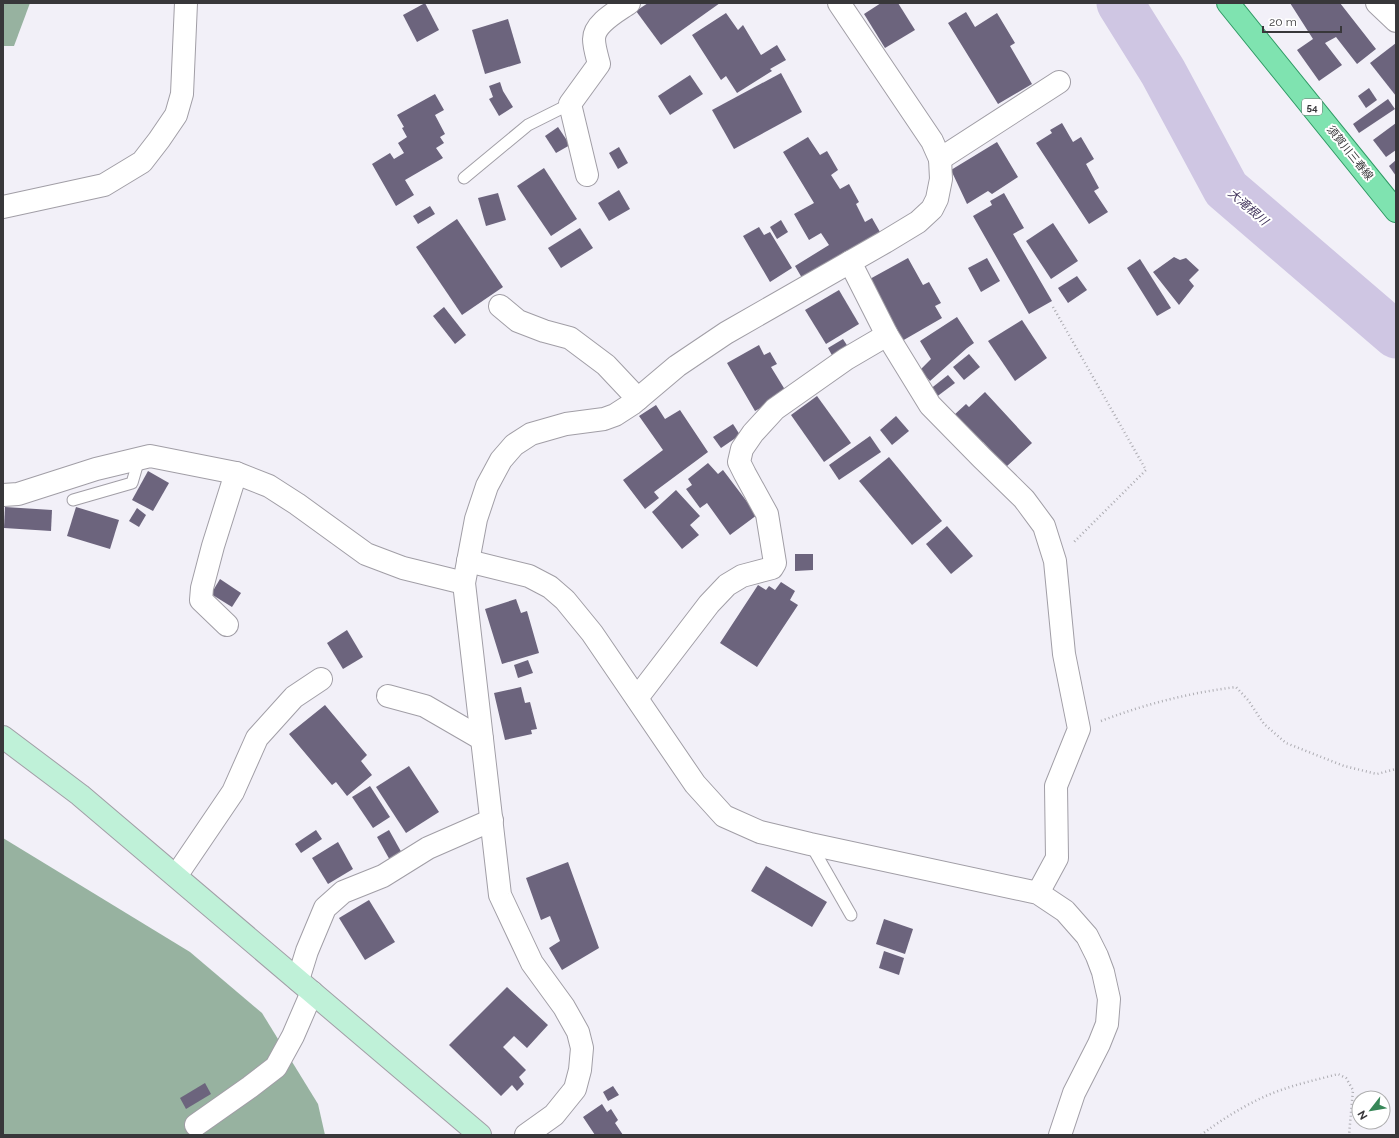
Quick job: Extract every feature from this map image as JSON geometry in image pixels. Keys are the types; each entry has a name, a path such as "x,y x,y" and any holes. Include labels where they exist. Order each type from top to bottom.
{"main road":[{"name":"須賀川三春線","path":"1228,3 1396,211"}],"street":[{"path":"3,206 104,185 142,162 176,115 182,94 186,3"},
{"path":"587,175 570,104 599,64 594,37 597,29 606,18 629,3"},
{"path":"526,1135 554,1115 575,1089 580,1070 582,1048 578,1032 564,1007 532,963 500,895 464,583 476,519 487,486 501,460 514,445 531,434 566,424 615,415 632,404 676,366 726,333 918,222 932,208 941,179 940,159 932,141 839,3"},
{"path":"1377,3 1396,21"},
{"path":"940,159 1059,82"},
{"path":"850,262 887,335 930,405 1024,500 1044,526 1055,561 1064,654 1078,729 1056,786 1057,858 1038,893"},
{"path":"500,306 518,321 544,331 570,338 606,365 638,399"},
{"path":"637,698 709,604 727,585 742,576 772,568 774,563 767,514 739,462 742,449 753,433 775,409 846,359 887,335"},
{"path":"3,495 18,494 96,469 150,456 236,473 269,486 297,504 366,554 403,568 464,583"},
{"path":"227,625 201,600 202,588 213,546 236,473"},
{"path":"468,561 529,576 550,587 565,600 592,633 695,784 724,816 760,832 1038,893 1065,911 1087,936 1103,972 1109,999 1107,1024 1099,1044 1074,1092 1060,1135"},
{"path":"176,876 233,792 257,738 294,697 321,679"},
{"path":"388,696 425,706 482,738"},
{"path":"3,737 80,795 480,1135"},
{"path":"196,1125 276,1067 293,1036 305,986 306,951 325,908 343,892 383,876 428,848 492,820"}],"lane":[{"path":"464,178 528,125 570,104"},
{"path":"73,500 132,483 139,459"},
{"path":"810,844 851,915"}],"path":[{"path":"1053,307 1146,470 1055,561"},
{"path":"1078,729 1127,711 1166,699 1216,689 1236,687 1248,700 1264,724 1286,743 1344,766 1378,774 1396,769"},
{"path":"1201,1135 1262,1097 1283,1089 1338,1074 1346,1078 1353,1090 1349,1135"}],"green space":[{"path":"3,3 30,3 14,46 3,46"},
{"path":"3,838 190,952 262,1013 318,1104 325,1135 3,1135"}],"building":[{"path":"425,3 439,30 417,42 403,15"},
{"path":"648,3 720,3 661,45 636,11"},
{"path":"881,3 898,3 915,30 885,48 864,14"},
{"path":"1290,3 1340,3 1376,49 1357,64 1336,37 1325,43 1342,65 1319,81 1297,50 1313,39"},
{"path":"966,12 975,27 997,13 1015,43 1010,46 1032,84 998,104 948,23"},
{"path":"726,13 738,30 743,25 761,55 777,45 786,60 770,69 772,71 737,93 726,76 721,80 692,35"},
{"path":"508,19 521,63 485,74 472,30"},
{"path":"1396,43 1396,96 1370,63"},
{"path":"781,73 802,112 734,149 712,110"},
{"path":"690,75 703,94 670,115 658,96"},
{"path":"500,82 503,91 513,107 499,116 489,99 493,97 489,86"},
{"path":"1369,88 1377,100 1366,108 1358,96"},
{"path":"435,94 444,110 435,115 445,134 440,137 444,143 436,148 443,158 405,180 414,195 396,206 372,164 390,153 394,159 404,153 398,143 407,137 402,128 404,127 397,115"},
{"path":"1388,99 1395,109 1359,133 1353,124"},
{"path":"1062,123 1073,142 1081,137 1094,159 1086,164 1099,188 1094,191 1108,212 1089,224 1036,143 1052,133 1050,130"},
{"path":"1396,123 1396,150 1386,157 1373,140"},
{"path":"558,127 570,145 556,153 545,136"},
{"path":"808,137 820,155 827,151 838,170 831,175 840,189 849,184 859,202 856,204 865,222 872,218 880,232 802,278 795,266 829,245 821,233 809,240 794,214 814,203 783,152"},
{"path":"997,142 1018,177 992,194 988,191 967,204 951,170"},
{"path":"619,147 628,163 618,169 609,153"},
{"path":"1396,160 1396,176 1389,166"},
{"path":"544,168 577,219 551,236 517,186"},
{"path":"619,190 630,209 609,221 598,203"},
{"path":"498,193 506,220 486,226 478,198"},
{"path":"1004,193 1024,228 1013,234 1052,301 1029,314 973,216 992,205 990,201"},
{"path":"430,206 435,214 418,224 413,216"},
{"path":"457,219 503,287 462,315 416,247"},
{"path":"781,220 788,232 777,239 770,227"},
{"path":"1053,223 1078,261 1051,279 1026,241"},
{"path":"759,227 764,235 770,232 792,268 770,282 743,236"},
{"path":"580,228 593,248 561,268 548,248"},
{"path":"1174,257 1180,260 1186,258 1199,270 1189,280 1194,286 1179,305 1153,272"},
{"path":"908,258 923,285 929,282 941,303 935,306 942,318 902,341 868,280"},
{"path":"987,258 1000,281 981,292 968,268"},
{"path":"1140,259 1171,308 1157,316 1127,268"},
{"path":"1077,276 1087,290 1068,303 1058,288"},
{"path":"839,290 859,324 826,344 805,310"},
{"path":"444,307 466,335 455,344 433,316"},
{"path":"957,317 974,343 930,381 920,370 931,359 920,341"},
{"path":"1022,320 1047,358 1015,381 988,341"},
{"path":"843,339 850,350 834,359 828,348"},
{"path":"759,345 764,355 770,352 777,364 771,367 787,393 755,411 727,363"},
{"path":"969,354 980,367 964,380 953,367"},
{"path":"948,375 955,383 935,398 929,390"},
{"path":"985,392 1032,443 1006,467 983,442 978,446 953,416 966,404 969,407"},
{"path":"817,396 851,443 824,462 791,415"},
{"path":"656,405 665,419 680,410 708,452 654,492 659,498 645,509 623,480 663,450 639,416"},
{"path":"896,416 909,431 892,445 880,430"},
{"path":"733,424 740,435 721,448 713,437"},
{"path":"870,436 881,452 839,480 829,465"},
{"path":"889,457 942,521 912,545 859,481"},
{"path":"708,463 718,474 723,470 757,515 730,535 707,503 700,508 686,489 692,485 688,479"},
{"path":"148,471 169,483 153,511 132,500"},
{"path":"676,490 700,516 690,525 699,535 682,549 652,512"},
{"path":"5,507 52,510 51,531 4,528"},
{"path":"76,507 119,520 110,549 67,536"},
{"path":"137,508 146,515 139,527 129,521"},
{"path":"947,526 973,556 951,574 926,544"},
{"path":"795,554 813,554 813,570 795,571"},
{"path":"220,579 241,593 232,607 211,594"},
{"path":"781,582 795,591 790,600 798,605 757,667 720,643 758,585 766,590 769,586 775,590"},
{"path":"516,599 521,613 527,611 539,653 502,664 485,609"},
{"path":"347,630 363,657 343,669 327,643"},
{"path":"528,660 533,673 518,678 514,665"},
{"path":"521,687 525,703 530,702 537,729 531,730 532,734 505,740 494,693"},
{"path":"325,705 367,755 361,761 372,775 347,796 336,782 332,785 289,734"},
{"path":"409,766 439,812 406,833 376,787"},
{"path":"370,786 390,817 373,828 352,797"},
{"path":"316,830 322,839 301,853 295,844"},
{"path":"389,830 403,855 391,862 377,837"},
{"path":"338,842 353,869 328,884 312,858"},
{"path":"568,862 599,948 562,970 549,948 560,941 550,916 541,920 526,878"},
{"path":"766,866 827,902 812,927 751,891"},
{"path":"369,900 395,942 365,960 339,918"},
{"path":"884,919 913,929 905,954 876,944"},
{"path":"884,951 904,958 899,975 879,968"},
{"path":"507,987 548,1025 527,1048 514,1036 503,1047 526,1070 519,1077 524,1084 517,1091 512,1085 501,1096 449,1045"},
{"path":"205,1083 211,1094 186,1109 180,1098"},
{"path":"613,1086 619,1095 608,1101 603,1092"},
{"path":"602,1104 607,1112 611,1109 618,1120 615,1123 623,1135 595,1135 583,1117"}],"waterway":[{"name":"大滝根川","path":"1120,3 1163,72 1226,189 1396,335"}]}
